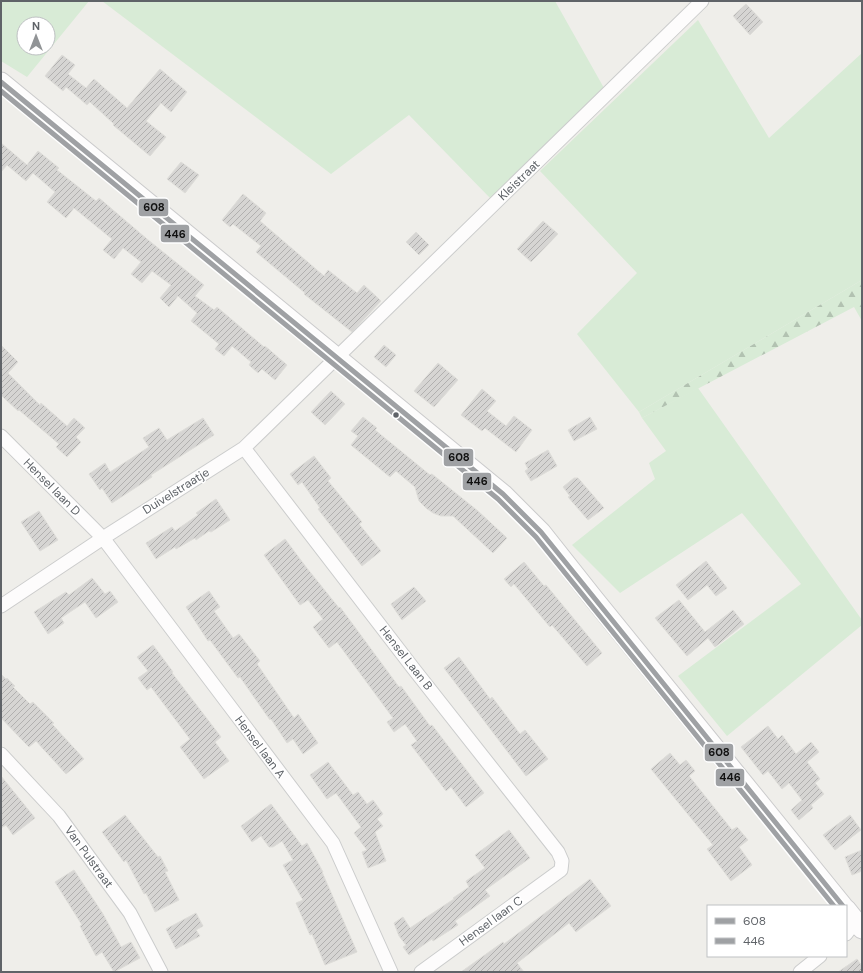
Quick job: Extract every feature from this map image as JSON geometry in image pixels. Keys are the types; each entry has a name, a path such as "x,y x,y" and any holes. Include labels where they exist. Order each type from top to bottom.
{"main road":[{"path":"1,82 503,494 541,532 608,617 842,905"}],"street":[{"name":"Kleistraat","path":"336,358 702,1"},
{"name":"Duivelstraatje","path":"1,606 103,538 244,448 336,358"},
{"name":"Hensel laan D","path":"1,436 103,538"},
{"name":"Hensel Laan B","path":"244,448 418,674 558,852 562,861 562,870"},
{"name":"Hensel laan A","path":"103,538 333,843 391,972"},
{"name":"Van Pulstraat","path":"1,754 63,822 130,913 161,972"},
{"name":"Hensel laan C","path":"421,972 562,870"},
{"path":"800,972 819,957"}],"green space":[{"path":"1,1 89,1 56,41 56,16 16,16 16,56 44,56 27,77 1,61"},
{"path":"102,1 555,1 604,88 491,199 409,115 331,174"},
{"path":"698,20 769,138 862,53 862,280 639,412 577,334 637,273 540,171"},
{"path":"862,280 862,321 854,307 642,418 639,412"},
{"path":"698,388 862,620 862,625 727,736 678,676 801,584 742,513 620,593 572,545 655,479 649,463 666,451 642,418"}],"building":[{"path":"746,4 763,22 750,35 733,16"},
{"path":"62,55 75,65 68,74 86,88 94,79 127,108 160,69 187,92 171,112 161,103 146,121 166,137 150,156 113,125 114,124 90,102 87,105 66,87 63,91 45,76"},
{"path":"1,143 27,165 38,151 59,168 57,170 96,201 99,198 204,285 195,296 214,310 217,307 287,365 275,380 262,369 258,373 249,365 251,362 232,346 224,356 215,349 219,344 191,321 197,313 178,296 169,307 160,298 171,285 152,271 142,283 131,274 141,262 123,248 114,259 103,250 112,239 74,208 66,218 47,202 55,192 33,173 26,181 7,165 1,172"},
{"path":"181,162 199,175 185,193 167,179"},
{"path":"243,194 266,213 260,221 324,276 328,270 357,293 364,285 381,301 352,332 304,294 305,293 256,252 261,246 233,224 230,227 222,220"},
{"path":"543,221 558,234 531,262 517,249"},
{"path":"416,232 429,245 419,255 406,242"},
{"path":"1,345 18,362 8,373 40,405 41,403 67,426 74,418 85,428 76,437 81,442 67,457 56,447 59,444 19,410 18,411 1,395"},
{"path":"384,345 396,355 386,367 374,357"},
{"path":"438,363 458,380 434,407 414,391"},
{"path":"482,389 496,401 487,411 506,426 514,416 532,430 516,452 485,428 482,431 461,415"},
{"path":"331,391 345,404 325,425 311,412"},
{"path":"363,417 377,428 375,430 430,475 432,474 478,511 507,538 493,553 453,516 441,516 426,508 419,501 415,487 396,471 390,477 351,445 358,436 351,431"},
{"path":"590,417 597,429 574,441 568,430"},
{"path":"203,418 214,435 151,475 152,477 112,503 102,488 100,490 89,474 105,463 110,472 149,447 143,438 159,428 167,440"},
{"path":"548,450 557,466 531,481 525,471 528,469 525,463"},
{"path":"314,456 331,478 328,481 362,522 359,524 381,551 362,566 318,509 320,508 302,482 298,485 290,474"},
{"path":"574,478 578,478 604,508 588,520 568,497 570,496 563,487"},
{"path":"216,499 230,520 196,540 195,538 176,549 175,547 156,559 146,543 172,527 175,531 198,515 196,513"},
{"path":"39,511 58,540 40,551 21,522"},
{"path":"285,539 339,608 340,607 399,687 401,686 430,726 432,725 484,793 466,807 451,787 446,791 411,745 417,741 405,724 394,732 387,722 393,718 337,642 329,648 313,627 323,619 308,600 300,605 264,555"},
{"path":"706,561 727,588 716,596 707,585 688,600 676,585"},
{"path":"524,562 544,586 546,585 602,653 587,666 552,625 550,627 514,584 511,587 504,579"},
{"path":"92,578 105,594 110,591 118,602 96,618 85,602 61,618 64,623 48,634 34,612 66,592 69,595"},
{"path":"414,587 426,601 402,620 391,604"},
{"path":"209,591 220,607 214,611 233,638 239,634 260,661 257,664 294,718 298,714 318,743 303,754 293,739 287,743 240,677 238,678 210,640 208,641 186,607"},
{"path":"679,600 705,632 733,610 744,624 715,647 708,638 687,656 655,618"},
{"path":"153,645 173,672 172,673 221,737 215,742 229,761 204,779 180,747 190,739 151,687 147,690 138,678 148,671 137,657"},
{"path":"459,657 490,699 492,697 520,734 525,730 548,759 526,776 444,668"},
{"path":"1,674 15,686 13,687 30,704 33,702 54,723 52,724 84,759 66,774 36,741 29,747 1,718"},
{"path":"768,726 778,739 782,735 796,754 811,742 819,752 807,762 820,779 815,783 824,794 811,805 813,808 799,820 791,810 802,800 789,783 782,789 768,771 763,775 741,747"},
{"path":"670,753 680,765 686,760 695,771 689,776 732,830 737,827 748,840 739,847 752,865 731,881 707,849 713,845 651,769"},
{"path":"328,762 353,795 358,792 367,804 373,800 383,814 377,819 383,826 375,832 386,861 368,868 362,852 367,850 354,833 361,827 336,793 327,799 310,775"},
{"path":"1,776 35,818 13,835 6,825 1,828"},
{"path":"271,804 302,846 307,843 323,872 357,952 325,965 312,934 310,935 296,903 303,900 283,865 293,860 282,841 273,847 269,847 261,836 252,842 241,826"},
{"path":"125,815 158,857 160,856 168,871 165,872 179,900 155,912 146,893 144,894 126,860 124,862 102,832"},
{"path":"850,815 861,830 835,850 823,835"},
{"path":"509,830 530,858 485,890 490,896 455,921 458,925 433,941 432,939 409,955 403,947 406,945 399,936 394,923 403,917 410,928 454,899 453,898 469,887 466,881 485,868 475,855"},
{"path":"862,850 862,871 852,875 845,857"},
{"path":"74,870 103,914 121,947 131,942 140,958 114,972 102,952 96,956 80,926 82,925 55,882"},
{"path":"590,879 611,906 576,932 569,923 517,963 524,972 461,972 503,942 504,944"},
{"path":"196,913 203,926 196,930 200,936 176,949 166,929"},
{"path":"857,959 862,966 862,972 838,972"}],"transit line":[{"name":"608","path":"1,82 503,494 541,532 842,905"},
{"name":"446","path":"1,91 498,499 536,537 833,905"}]}
